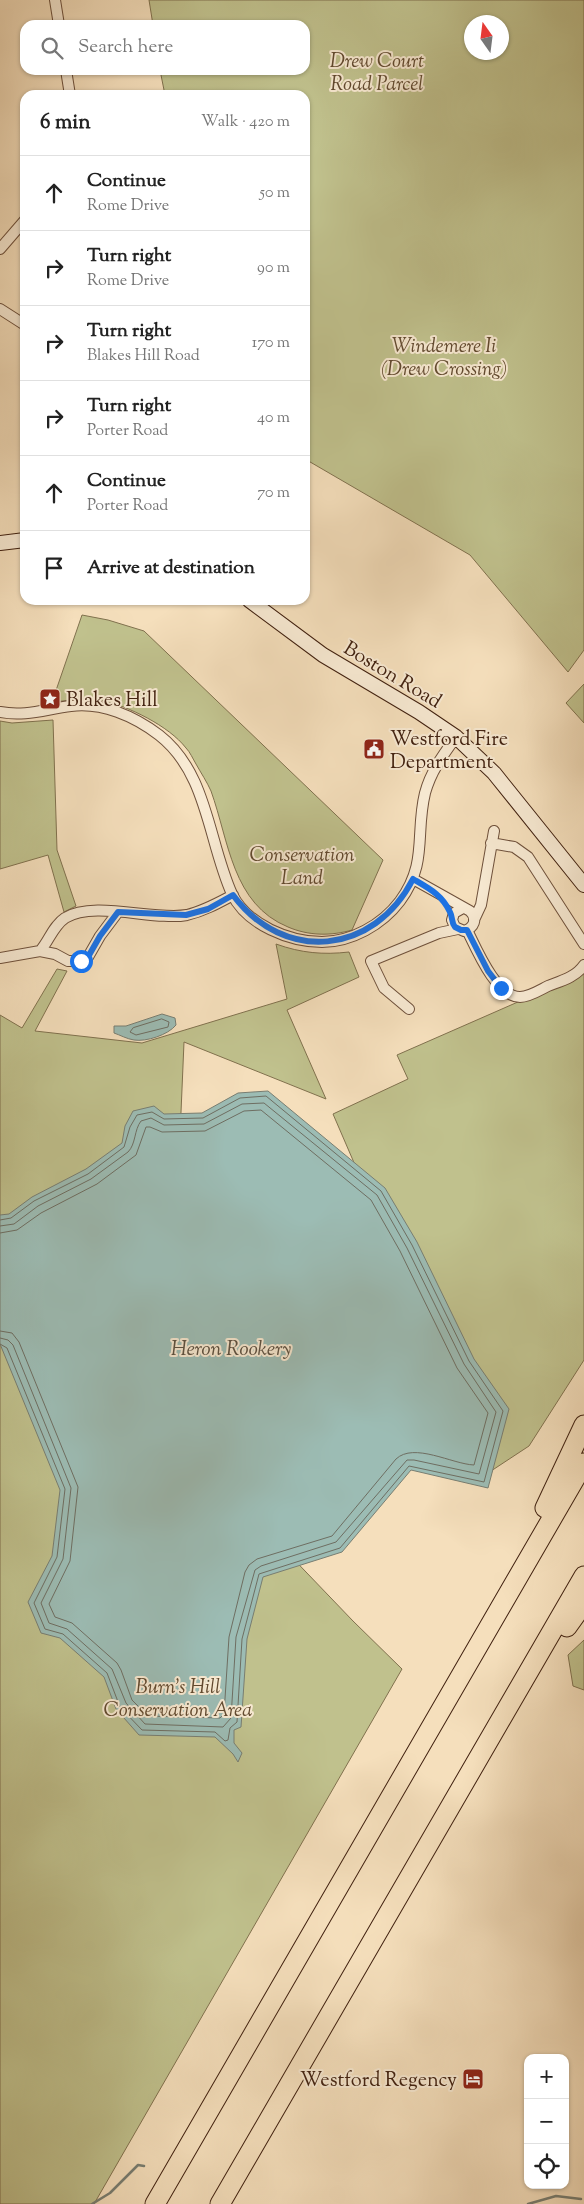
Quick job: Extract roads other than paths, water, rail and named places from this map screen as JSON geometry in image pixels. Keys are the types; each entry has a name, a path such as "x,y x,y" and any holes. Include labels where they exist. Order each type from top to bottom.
{"highway":[{"path":"503,1602 584,1426"},
{"path":"155,2204 584,1464"},
{"path":"220,2204 584,1576"},
{"path":"518,1690 584,1603"}],"main road":[{"path":"0,544 20,541"},
{"name":"Boston Road","path":"257,605 323,655 419,712 456,737 500,778 584,885"}],"street":[{"path":"55,0 58,20"},
{"path":"67,75 69,90"},
{"path":"0,249 20,226"},
{"path":"0,309 20,321"},
{"path":"0,712 34,714 70,706 94,706 128,716 159,735 176,752 191,773 233,895 250,915 281,935 305,941 325,942 356,934 378,922 399,902 413,879 420,852 423,804 428,782 439,760 456,737"},
{"path":"409,1009 384,988 371,961 439,933 462,930 472,926 480,910 482,890 494,831"},
{"path":"492,843 514,847 528,857 584,944"},
{"path":"413,879 473,913 474,920"},
{"path":"439,933 452,918 456,910 465,908 478,899 482,890"},
{"path":"438,894 490,975 504,990 515,997 531,994 576,974 584,965"},
{"path":"40,952 58,923 66,917 86,912 186,915 208,909 233,895"},
{"path":"0,958 40,952 55,954 68,962 81,961 88,957 100,936 118,912"}],"water":[{"path":"162,1014 175,1018 176,1025 168,1032 156,1037 134,1040 114,1033 114,1026 126,1026"},
{"name":"Heron Rookery","path":"268,1091 385,1188 417,1242 474,1359 509,1409 488,1488 411,1470 342,1552 263,1577 247,1639 241,1727 234,1730 234,1743 242,1753 238,1762 233,1754 215,1737 139,1735 116,1709 104,1677 60,1638 41,1633 28,1602 52,1556 60,1490 0,1344 0,1215 9,1214 32,1197 86,1169 122,1143 125,1126 133,1111 154,1106 164,1114 202,1113 238,1093"}],"waterway":[{"path":"92,2204 110,2193 138,2165 144,2166"},
{"path":"528,2204 556,2196 581,2199"}],"place":[{"name":"Blakes Hill","path":"50,699"},
{"name":"Westford Fire Department","path":"374,749"},
{"name":"Westford Regency","path":"473,2079"}],"park label":[{"name":"Drew Court Road Parcel","path":"377,72"},
{"name":"Windemere Ii (Drew Crossing)","path":"444,356"},
{"name":"Conservation Land","path":"302,866"},
{"name":"Burn’s Hill Conservation Area","path":"178,1698"}]}
